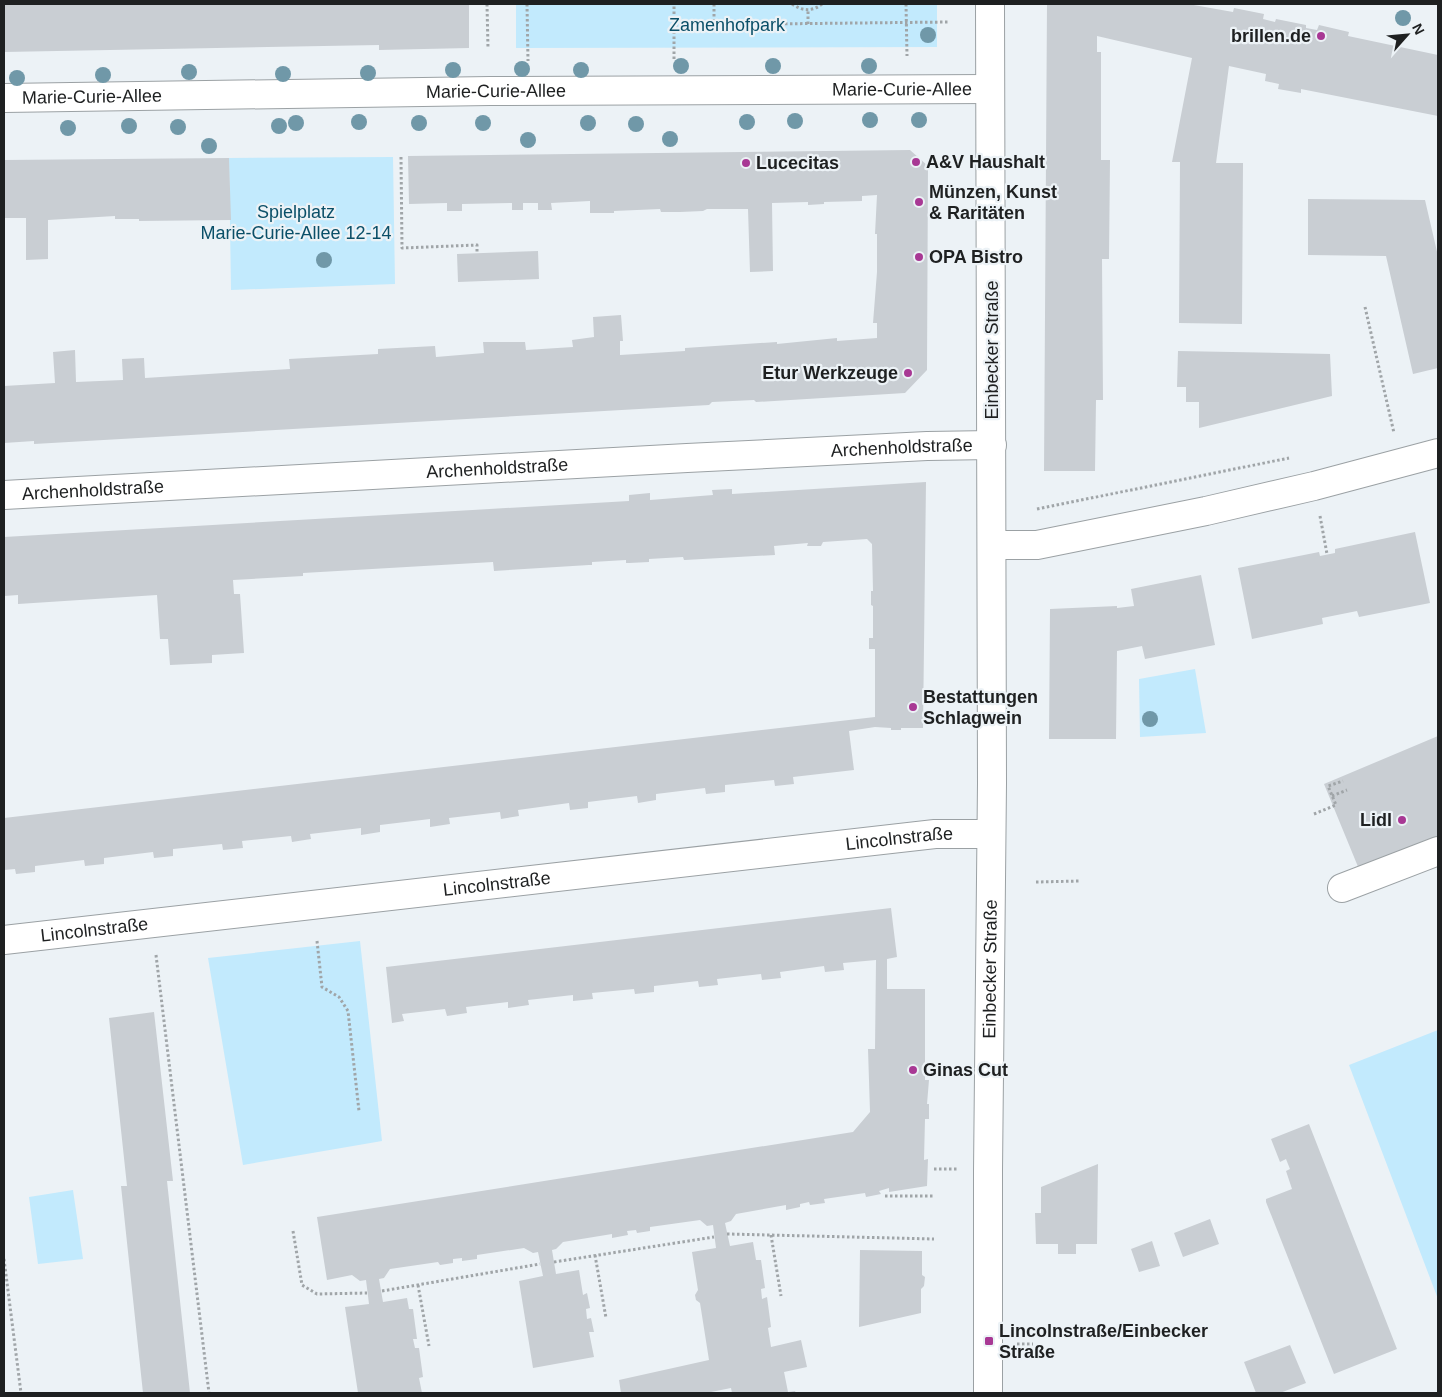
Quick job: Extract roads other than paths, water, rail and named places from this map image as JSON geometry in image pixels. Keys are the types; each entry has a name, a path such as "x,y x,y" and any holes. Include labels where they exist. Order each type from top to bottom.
{"street":[{"name":"Einbecker Straße","path":"988,1393 992,546 990,4"},
{"name":"Marie-Curie-Allee","path":"4,98 500,91 990,89"},
{"name":"Archenholdstraße","path":"4,495 927,446 992,446"},
{"path":"992,546 1036,545 1206,511 1438,454"},
{"name":"Lincolnstraße","path":"4,940 934,834 991,834"},
{"path":"1342,888 1438,851"}],"place":[{"name":"brillen.de","path":"1321,36"},
{"name":"A&V Haushalt","path":"916,162"},
{"name":"Lucecitas","path":"746,163"},
{"name":"Münzen, Kunst & Raritäten","path":"919,202"},
{"name":"OPA Bistro","path":"919,257"},
{"name":"Etur Werkzeuge","path":"908,373"},
{"name":"Bestattungen Schlagwein","path":"913,707"},
{"name":"Lidl","path":"1402,820"},
{"name":"Ginas Cut","path":"913,1070"},
{"name":"Lincolnstraße/Einbecker Straße","path":"989,1341"}],"park label":[{"name":"Zamenhofpark","path":"727,25"},
{"name":"Spielplatz Marie-Curie-Allee 12-14","path":"296,222"}]}
